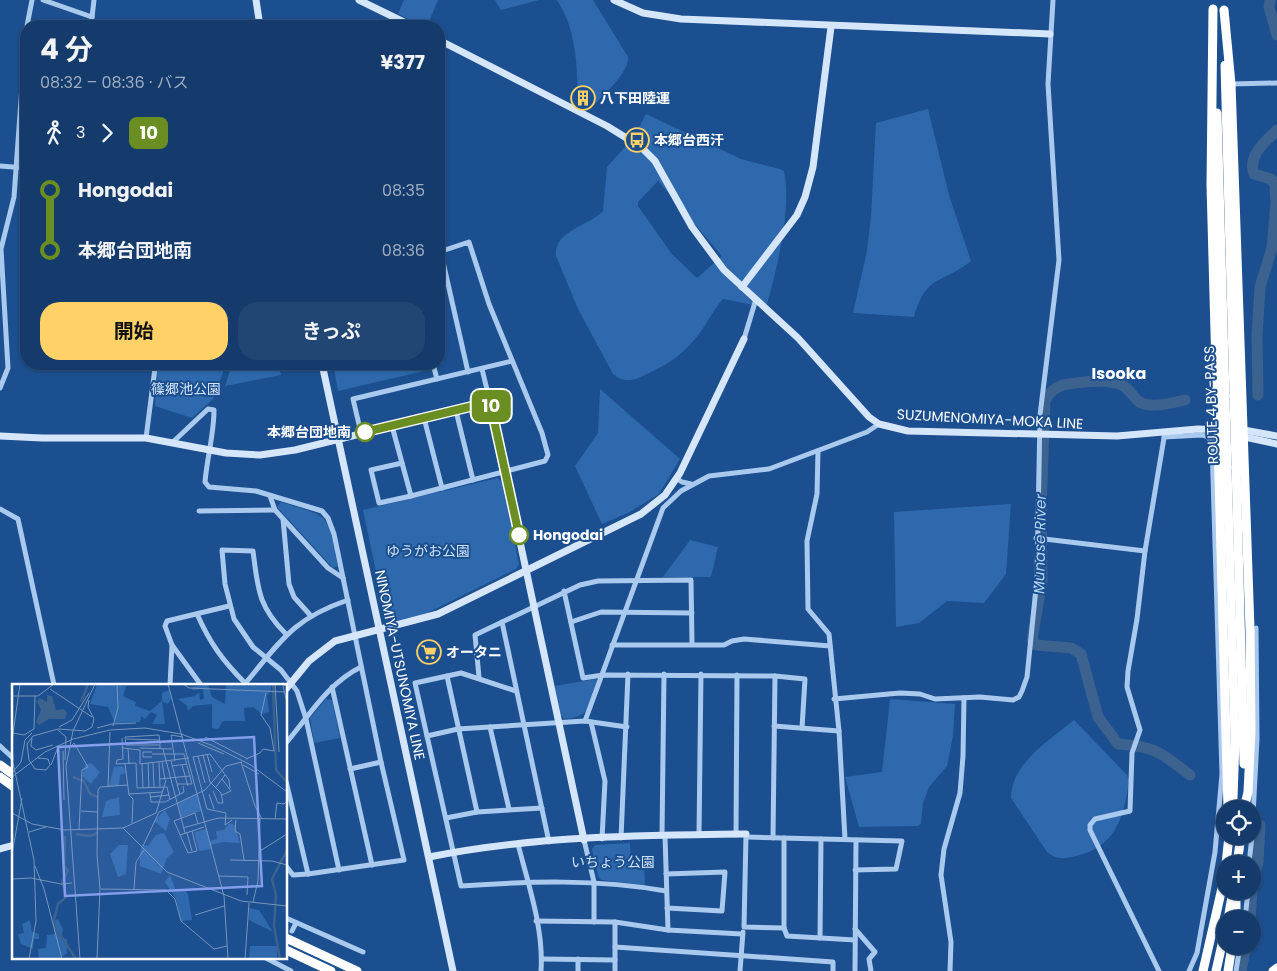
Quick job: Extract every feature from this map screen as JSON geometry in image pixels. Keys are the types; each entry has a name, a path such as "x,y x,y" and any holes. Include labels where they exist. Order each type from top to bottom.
{"highway":[{"name":"ROUTE 4 BY-PASS","path":"1212,5 1229,396"},
{"path":"1212,5 1211,185 1228,800"},
{"name":"ROUTE 4 BY-PASS","path":"1224,5 1235,739 1232,800"},
{"path":"1224,5 1232,84 1241,306 1243,433 1250,628 1251,723 1248,792 1246,800"},
{"name":"ROUTE 4 BY-PASS","path":"1231,468 1244,721 1243,800"},
{"path":"0,765 12,773"},
{"path":"0,777 12,786"},
{"path":"1203,971 1216,919"},
{"path":"289,935 356,971"},
{"path":"288,951 331,971"},
{"path":"1216,971 1220,955"},
{"path":"1228,971 1231,955"},
{"path":"1273,971 1277,968"}],"street":[{"path":"28,20 32,0"},
{"path":"43,0 92,16"},
{"path":"92,20 94,0"},
{"path":"256,0 259,20"},
{"path":"359,0 400,20"},
{"path":"614,0 642,13 681,19 1050,34"},
{"path":"834,699 900,693 920,694 935,699 980,697 1013,700 1019,697 1027,677 1037,578 1036,538 1039,434 1059,260 1048,84 1053,0"},
{"path":"742,287 797,215 806,197 813,167 831,26"},
{"name":"SUZUMENOMIYA-MOKA LINE","path":"445,43 607,126 641,147 659,167 672,194 708,250 724,270 798,338 869,417 879,424 908,430 1039,434 1117,436 1218,430 1277,436"},
{"path":"1232,84 1277,83"},
{"path":"0,388 8,368 1,249 14,197 20,122"},
{"path":"0,166 17,168"},
{"path":"0,230 7,224"},
{"path":"402,463 371,470 379,503 545,461 548,455 542,433 489,304 468,242 445,251"},
{"path":"445,274 468,372"},
{"path":"288,687 309,661 328,646 356,636 438,614 641,514 665,495 676,478 744,339 756,299"},
{"path":"361,433 353,399 512,361"},
{"path":"482,369 506,472 557,722 594,882 594,922"},
{"path":"146,438 155,370"},
{"name":"NINOMIYA-UTSUNOMIYA LINE","path":"323,370 454,971"},
{"path":"435,370 437,379"},
{"path":"0,436 146,438 226,453 270,454 490,402"},
{"path":"173,442 208,409 214,410 214,427 208,449 205,482 209,487 256,491 322,511 328,518 334,534 381,762 404,860 308,874 293,875 288,869"},
{"path":"456,411 473,480"},
{"path":"424,418 442,488"},
{"path":"602,839 604,781 588,721 612,645 663,508 691,484 720,473 769,469 867,432 879,424"},
{"path":"392,426 410,496"},
{"name":"SUZUMENOMIYA-MOKA LINE","path":"1243,433 1277,444"},
{"path":"1159,971 1090,830 1090,825 1096,819 1130,811 1132,753 1140,730 1127,687 1127,679 1137,619 1144,551 1165,434 1202,435 1208,437 1212,444 1222,774 1215,852 1197,953 1189,971"},
{"path":"818,450 816,494 807,540 808,609 829,634 834,699 839,731 845,839"},
{"path":"676,478 691,484"},
{"path":"270,496 275,510 282,518 328,568 343,579"},
{"path":"0,509 18,519 54,684"},
{"path":"199,510 275,510"},
{"path":"282,518 289,584 294,597 311,616"},
{"path":"1036,538 1144,551"},
{"path":"286,634 270,618 262,603 253,551 222,550 221,559 229,606 242,634 297,691 306,719 339,870"},
{"path":"479,677 475,635 564,591 598,582 691,580 692,644"},
{"path":"564,591 583,678 603,674 701,674 775,676 805,679 802,728"},
{"path":"197,614 219,656 244,684 286,634 323,608 348,600"},
{"path":"199,684 172,646 165,626 167,621 229,606"},
{"path":"571,622 601,612 692,613"},
{"path":"502,622 549,842"},
{"path":"1254,800 1257,739 1256,628"},
{"path":"612,645 724,645 732,641 744,639 830,646"},
{"path":"170,684 172,646"},
{"path":"288,741 332,687 345,675 361,667"},
{"path":"516,691 479,677 461,673 415,683 461,886 527,882 594,882 625,884 666,891"},
{"path":"621,838 628,727 628,674"},
{"path":"664,674 663,836 668,930"},
{"path":"699,835 701,674"},
{"path":"736,834 738,675"},
{"path":"447,676 476,812"},
{"path":"773,838 775,676"},
{"path":"332,687 372,865"},
{"path":"950,971 950,942 940,875 944,849 960,793 964,698"},
{"path":"427,736 458,730 557,722 588,721 628,727"},
{"path":"774,726 839,731"},
{"path":"490,727 509,809"},
{"path":"0,746 12,757"},
{"path":"350,769 381,762"},
{"path":"288,789 308,874"},
{"path":"446,818 476,812 542,808"},
{"path":"429,858 479,847 663,836 736,834 773,838 902,841 896,869 855,870"},
{"path":"740,971 744,927 747,836"},
{"path":"784,838 784,928 787,936 855,940"},
{"path":"820,938 821,839"},
{"path":"854,971 856,840"},
{"path":"518,844 536,921 542,959 541,971"},
{"path":"666,874 725,872 726,881 722,911 667,908"},
{"path":"1205,908 1216,911"},
{"path":"288,919 363,952"},
{"path":"536,921 615,922 668,930 742,934"},
{"path":"615,922 615,971"},
{"path":"289,935 296,923"},
{"path":"744,927 784,928"},
{"path":"855,929 875,952 869,959 872,971"},
{"path":"615,947 833,962 833,971"},
{"path":"1236,971 1239,955"},
{"path":"266,958 291,971"},
{"path":"276,963 278,958"},
{"path":"542,959 615,960"},
{"path":"578,959 578,971"}],"green space":[{"path":"404,0 438,0 430,20 410,20 398,14"},
{"path":"495,0 539,0 501,10"},
{"path":"557,0 593,0 628,57 625,69 620,76 593,106 578,97 576,59 572,34"},
{"path":"928,109 949,195 971,261 930,286 924,293 914,317 853,313 867,251 871,216 876,123"},
{"path":"646,114 741,159 780,169 784,171 786,202 779,256 767,304 764,307 723,299 696,339 683,352 669,362 637,379 625,380 613,374 578,309 556,256 560,241 566,235 603,211 607,167 634,137","holes":["658,181 722,256 697,278 671,253 638,206 638,202"]},
{"name":"篠郷池公園","path":"157,370 224,370 213,399 192,418 155,406"},
{"path":"230,370 280,370 281,375 225,386"},
{"path":"334,370 424,370 424,371 338,391"},
{"path":"600,389 680,459 659,494 628,513 602,524 575,466 598,433"},
{"name":"ゆうがお公園","path":"498,478 502,482 519,564 516,569 425,614 390,622 386,619 363,510"},
{"path":"281,502 310,511 325,520 332,536 338,566 333,568 277,507"},
{"path":"1011,504 1006,574 984,603 947,601 919,623 896,627 894,512"},
{"path":"690,540 718,547 711,577 663,577"},
{"path":"596,679 598,681 591,703 585,712 573,718 564,719 561,715 555,686"},
{"path":"326,699 332,700 340,738 314,743 310,718"},
{"path":"890,699 955,704 953,736 947,766 929,787 923,803 921,824 918,826 859,827 845,777 882,772"},
{"path":"1074,720 1127,775 1129,780 1121,818 1109,838 1090,852 1060,858 1047,852 1011,798 1017,774 1025,763 1044,744"},
{"name":"いちょう公園","path":"630,843 631,864 644,864 645,885 601,880 598,876 592,849 595,845"}],"waterway":[{"name":"Munase River","path":"1270,0 1269,7 1277,35"},
{"name":"Munase River","path":"1258,395 1257,336 1260,287 1272,248 1276,203 1275,184 1271,179 1254,174 1253,161 1259,149 1277,130"},
{"name":"Munase River","path":"1185,400 1160,405 1147,405 1137,400 1123,385 1099,381 1057,387 1045,400 1041,511 1042,580 1032,640 1036,645 1071,648 1081,654 1098,717 1118,744 1141,747 1157,752 1190,775"},
{"name":"Munase River","path":"1258,855 1259,845"},
{"name":"Munase River","path":"1251,900 1251,910"},
{"name":"Munase River","path":"1241,971 1244,955"}],"bus line":[{"name":"10","path":"365,432 490,402 519,535"}],"place":[{"name":"八下田陸運","path":"583,98"},
{"name":"本郷台西汗","path":"637,140"},
{"name":"本郷台団地南","path":"365,432"},
{"name":"Hongodai","path":"519,535"},
{"name":"オータニ","path":"429,652"}],"district":[{"name":"Isooka","path":"1119,373"}]}
